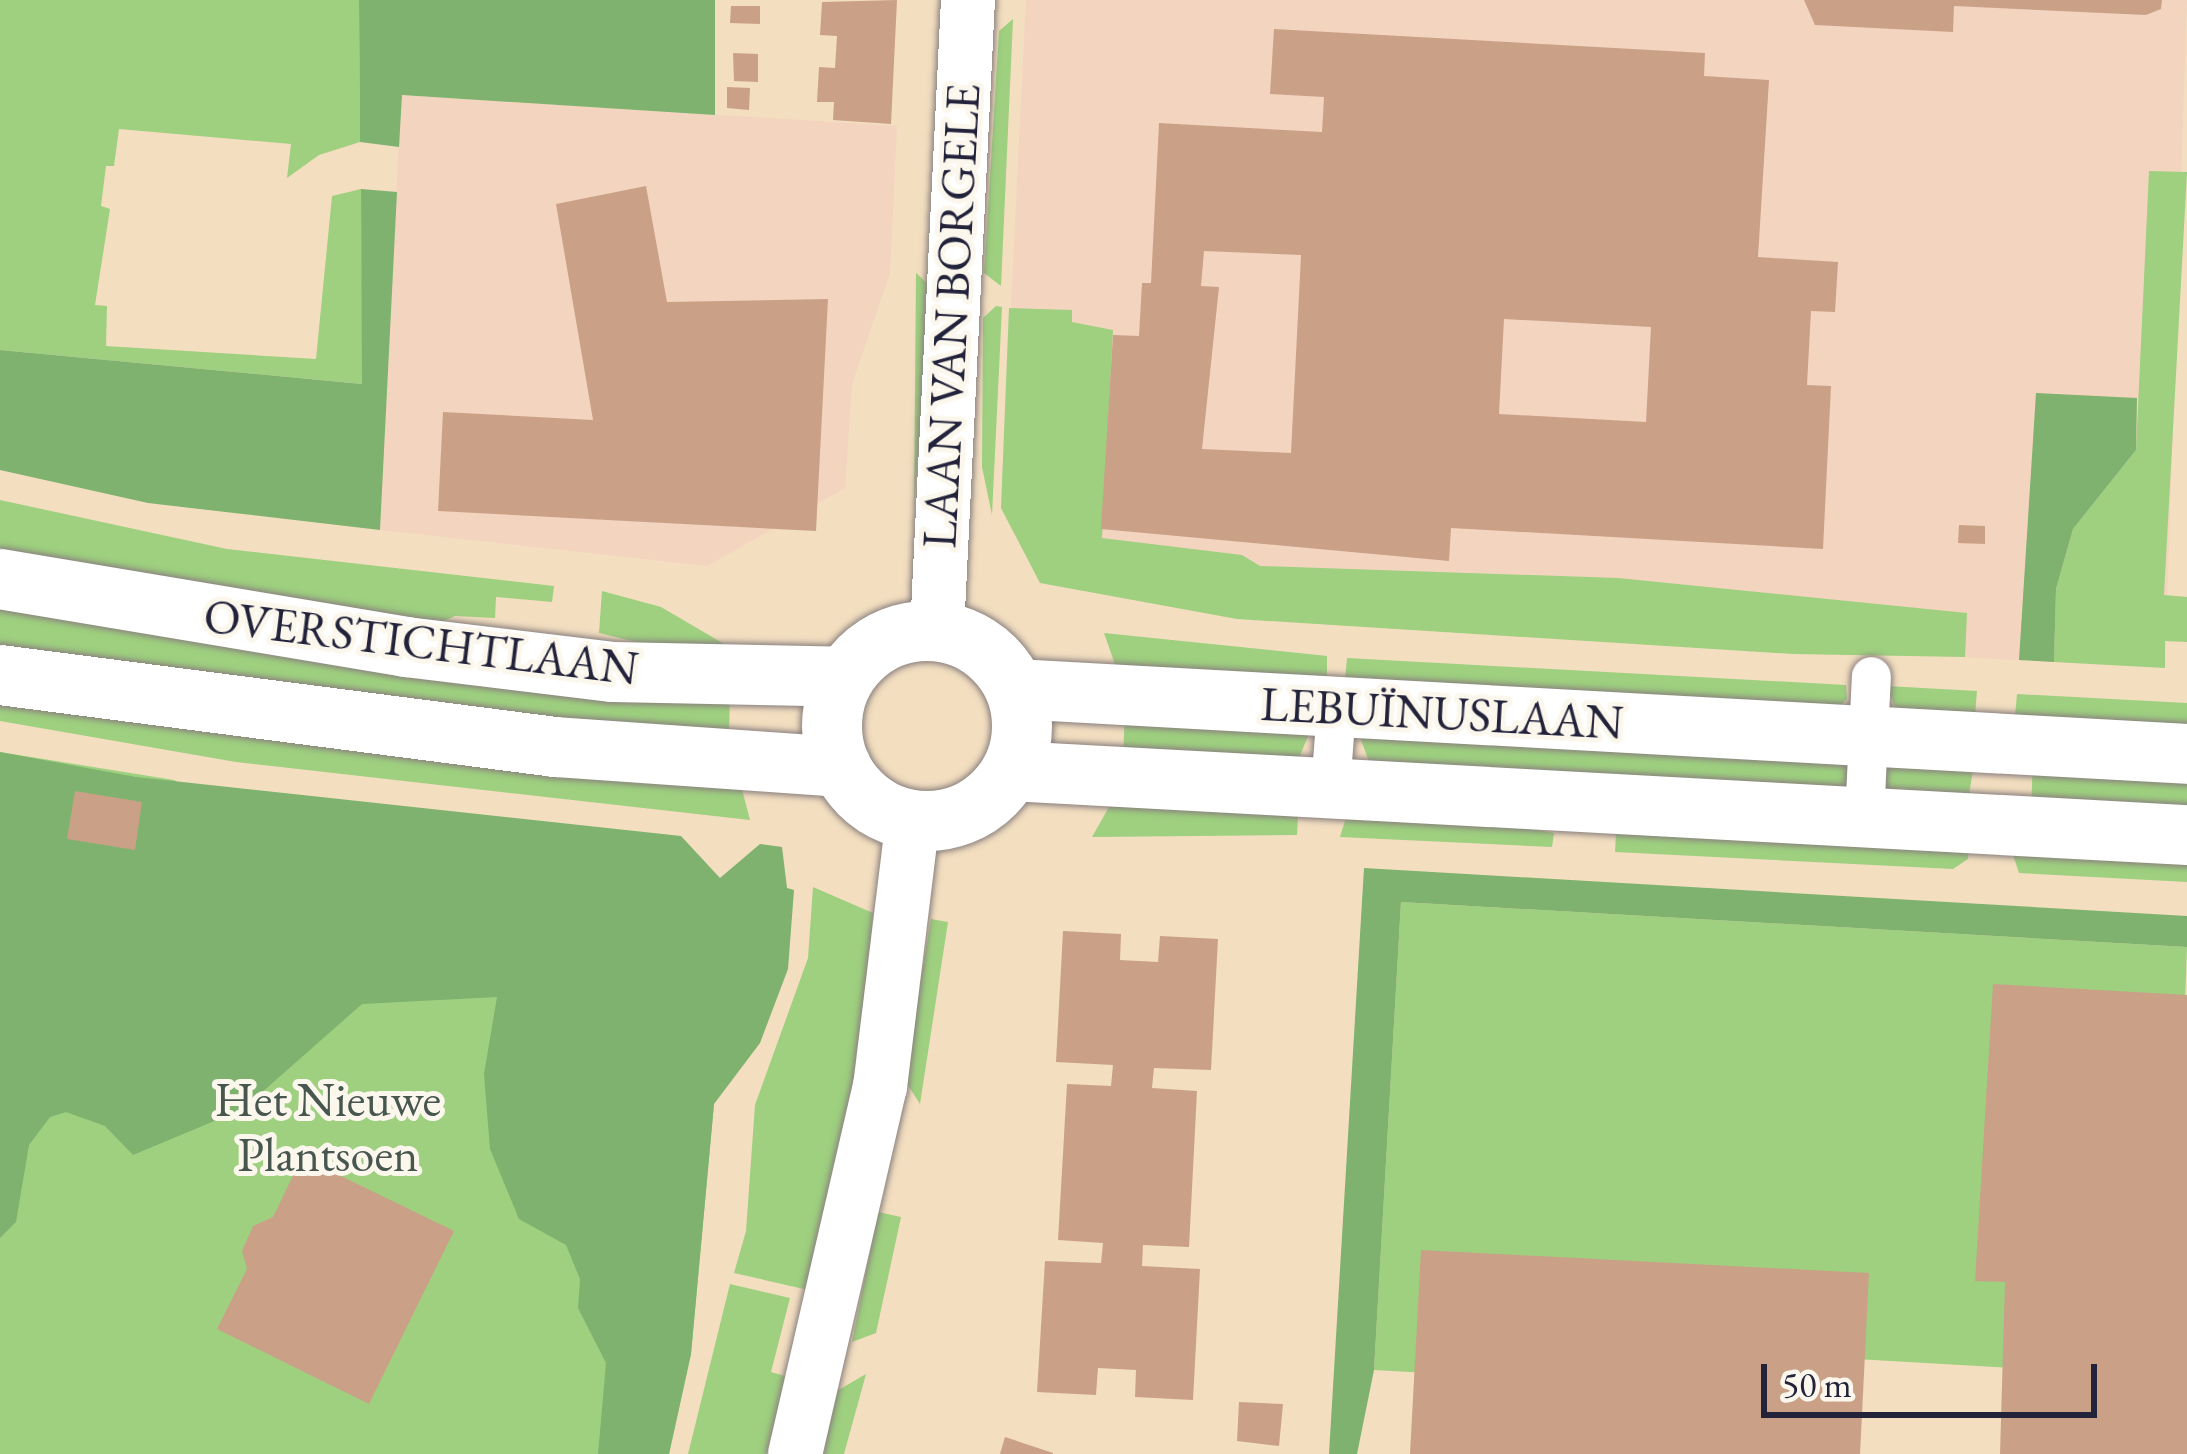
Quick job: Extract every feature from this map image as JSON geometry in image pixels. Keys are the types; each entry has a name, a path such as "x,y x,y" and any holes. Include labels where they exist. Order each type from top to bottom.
{"main road":[{"name":"OVERSTICHTLAAN","path":"0,579 406,647 614,672 845,676"},
{"path":"937,631 975,643 1015,688 1022,738 1011,771 970,811 913,820 870,802 841,767 832,730 845,676 894,636 937,631"},
{"name":"OVERSTICHTLAAN","path":"0,675 555,747 841,767"},
{"name":"LEBUÏNUSLAAN","path":"1015,688 2187,754"},
{"name":"LEBUÏNUSLAAN","path":"1011,771 2187,836"}],"street":[{"name":"LAAN VAN BORGELE","path":"937,631 968,0"},
{"path":"1864,817 1871,676"},
{"path":"1330,788 1336,708"},
{"path":"795,1454 880,1087 913,820"}],"shaded area":[{"path":"1026,0 2187,0 2165,668 1237,618 1040,583 1001,508"},
{"path":"401,95 897,126 890,273 852,384 845,488 707,566 380,530"}],"green space":[{"path":"0,0 359,0 360,142 319,155 287,178 291,144 119,129 114,166 106,166 101,206 110,209 95,305 107,306 106,346 316,359 332,196 361,189 363,384 0,350"},
{"path":"359,0 715,0 715,115 402,95 399,147 360,142"},
{"path":"1013,19 1001,286 984,273 999,31"},
{"path":"2149,171 2187,172 2164,595 2187,597 2187,642 2165,641 2165,668 2054,662 2056,589 2073,529 2136,450"},
{"path":"361,189 397,192 380,530 148,503 0,470 0,350 362,384"},
{"path":"916,273 930,286 914,506"},
{"path":"996,306 1002,307 992,515 982,467 983,318"},
{"path":"1009,308 1072,310 1072,322 1113,330 1102,538 1242,555 1260,566 1618,578 1967,613 1965,657 1793,654 1237,619 1040,583 1001,508"},
{"path":"2036,393 2137,398 2136,450 2073,529 2056,589 2054,662 2019,660"},
{"path":"0,500 227,549 554,586 552,602 496,597 495,618 455,616 421,631 0,561"},
{"path":"602,591 661,607 731,648 694,656 599,633"},
{"path":"0,593 730,688 729,738 0,659"},
{"path":"1104,633 1327,656 1327,691 1119,676"},
{"path":"1347,658 1846,685 1847,699 1834,712 1344,691"},
{"path":"0,686 734,759 750,820 236,762 0,721"},
{"path":"1887,686 1977,691 1975,716 1898,715"},
{"path":"2017,694 2187,703 2187,725 2015,716"},
{"path":"1125,709 1309,734 1296,765 1123,761"},
{"path":"1360,737 1854,750 1842,803 1374,775"},
{"name":"Het Nieuwe Plantsoen","path":"0,752 174,780 714,1104 691,1354 669,1454 0,1454"},
{"path":"0,752 136,777 681,836 720,878 760,844 782,847 787,888 794,890 788,969 760,1043 714,1104 691,1354 669,1454 598,1454 606,1363 578,1308 580,1279 566,1245 519,1219 490,1149 484,1074 497,997 362,1004 243,1109 133,1155 105,1126 66,1112 50,1117 29,1145 16,1222 0,1238"},
{"path":"1882,753 1973,770 1968,801 1882,791"},
{"path":"2033,760 2187,768 2187,819 2031,810"},
{"path":"1118,791 1298,817 1297,835 1092,837"},
{"path":"1384,805 1554,833 1552,847 1340,837 1348,811"},
{"path":"1733,822 1969,846 1968,859 1953,869 1615,852 1616,834"},
{"path":"2010,846 2187,848 2187,882 2019,873"},
{"path":"1364,868 2187,916 2187,947 1401,902 1374,1370 1357,1454 1329,1454"},
{"path":"813,887 873,913 862,1048 817,1292 734,1273 746,1231 755,1105 808,958"},
{"path":"1401,902 2187,947 2172,1377 1750,1353 1746,1391 1374,1370"},
{"path":"931,919 948,922 920,1104 904,1079"},
{"path":"878,1212 901,1217 876,1333 852,1342"},
{"path":"730,1284 790,1298 771,1372 795,1379 770,1454 688,1454"},
{"path":"866,1374 844,1454 824,1454 835,1392"}],"building":[{"path":"897,0 891,124 833,120 834,102 817,102 819,67 835,68 837,36 820,35 822,2"},
{"path":"1804,0 2162,0 2161,9 2146,15 1954,6 1953,32 1815,25"},
{"path":"731,6 760,6 760,24 730,23"},
{"path":"1274,29 1705,53 1704,76 1769,80 1758,257 1838,262 1835,312 1811,311 1807,385 1831,386 1823,549 1451,528 1449,561 1101,529 1113,335 1139,336 1142,283 1151,283 1159,123 1322,132 1324,97 1270,94","holes":["1204,251 1301,255 1291,453 1202,449 1219,287 1201,286","1504,319 1651,327 1646,422 1499,414"]},
{"path":"733,53 758,54 758,82 734,81"},
{"path":"727,87 750,88 749,110 727,108"},
{"path":"646,186 667,302 828,299 816,531 438,511 443,412 593,420 556,204"},
{"path":"1959,525 1985,526 1985,544 1958,543"},
{"path":"75,791 142,802 135,850 67,839"},
{"path":"1063,931 1121,934 1120,960 1158,962 1160,936 1218,939 1211,1070 1154,1068 1152,1088 1197,1091 1189,1247 1143,1245 1142,1266 1200,1269 1193,1400 1135,1397 1136,1370 1098,1368 1096,1395 1037,1392 1045,1261 1101,1263 1103,1243 1058,1240 1067,1084 1111,1086 1113,1065 1056,1062"},
{"path":"1993,984 2187,995 2187,1454 2000,1454 2005,1282 1975,1281"},
{"path":"302,1157 454,1231 369,1404 217,1329 247,1269 242,1251 253,1226 273,1217"},
{"path":"1421,1250 1869,1273 1860,1454 1410,1454"},
{"path":"1239,1402 1283,1404 1279,1446 1237,1441"},
{"path":"1005,1437 1053,1453 1053,1454 1000,1454"}]}
